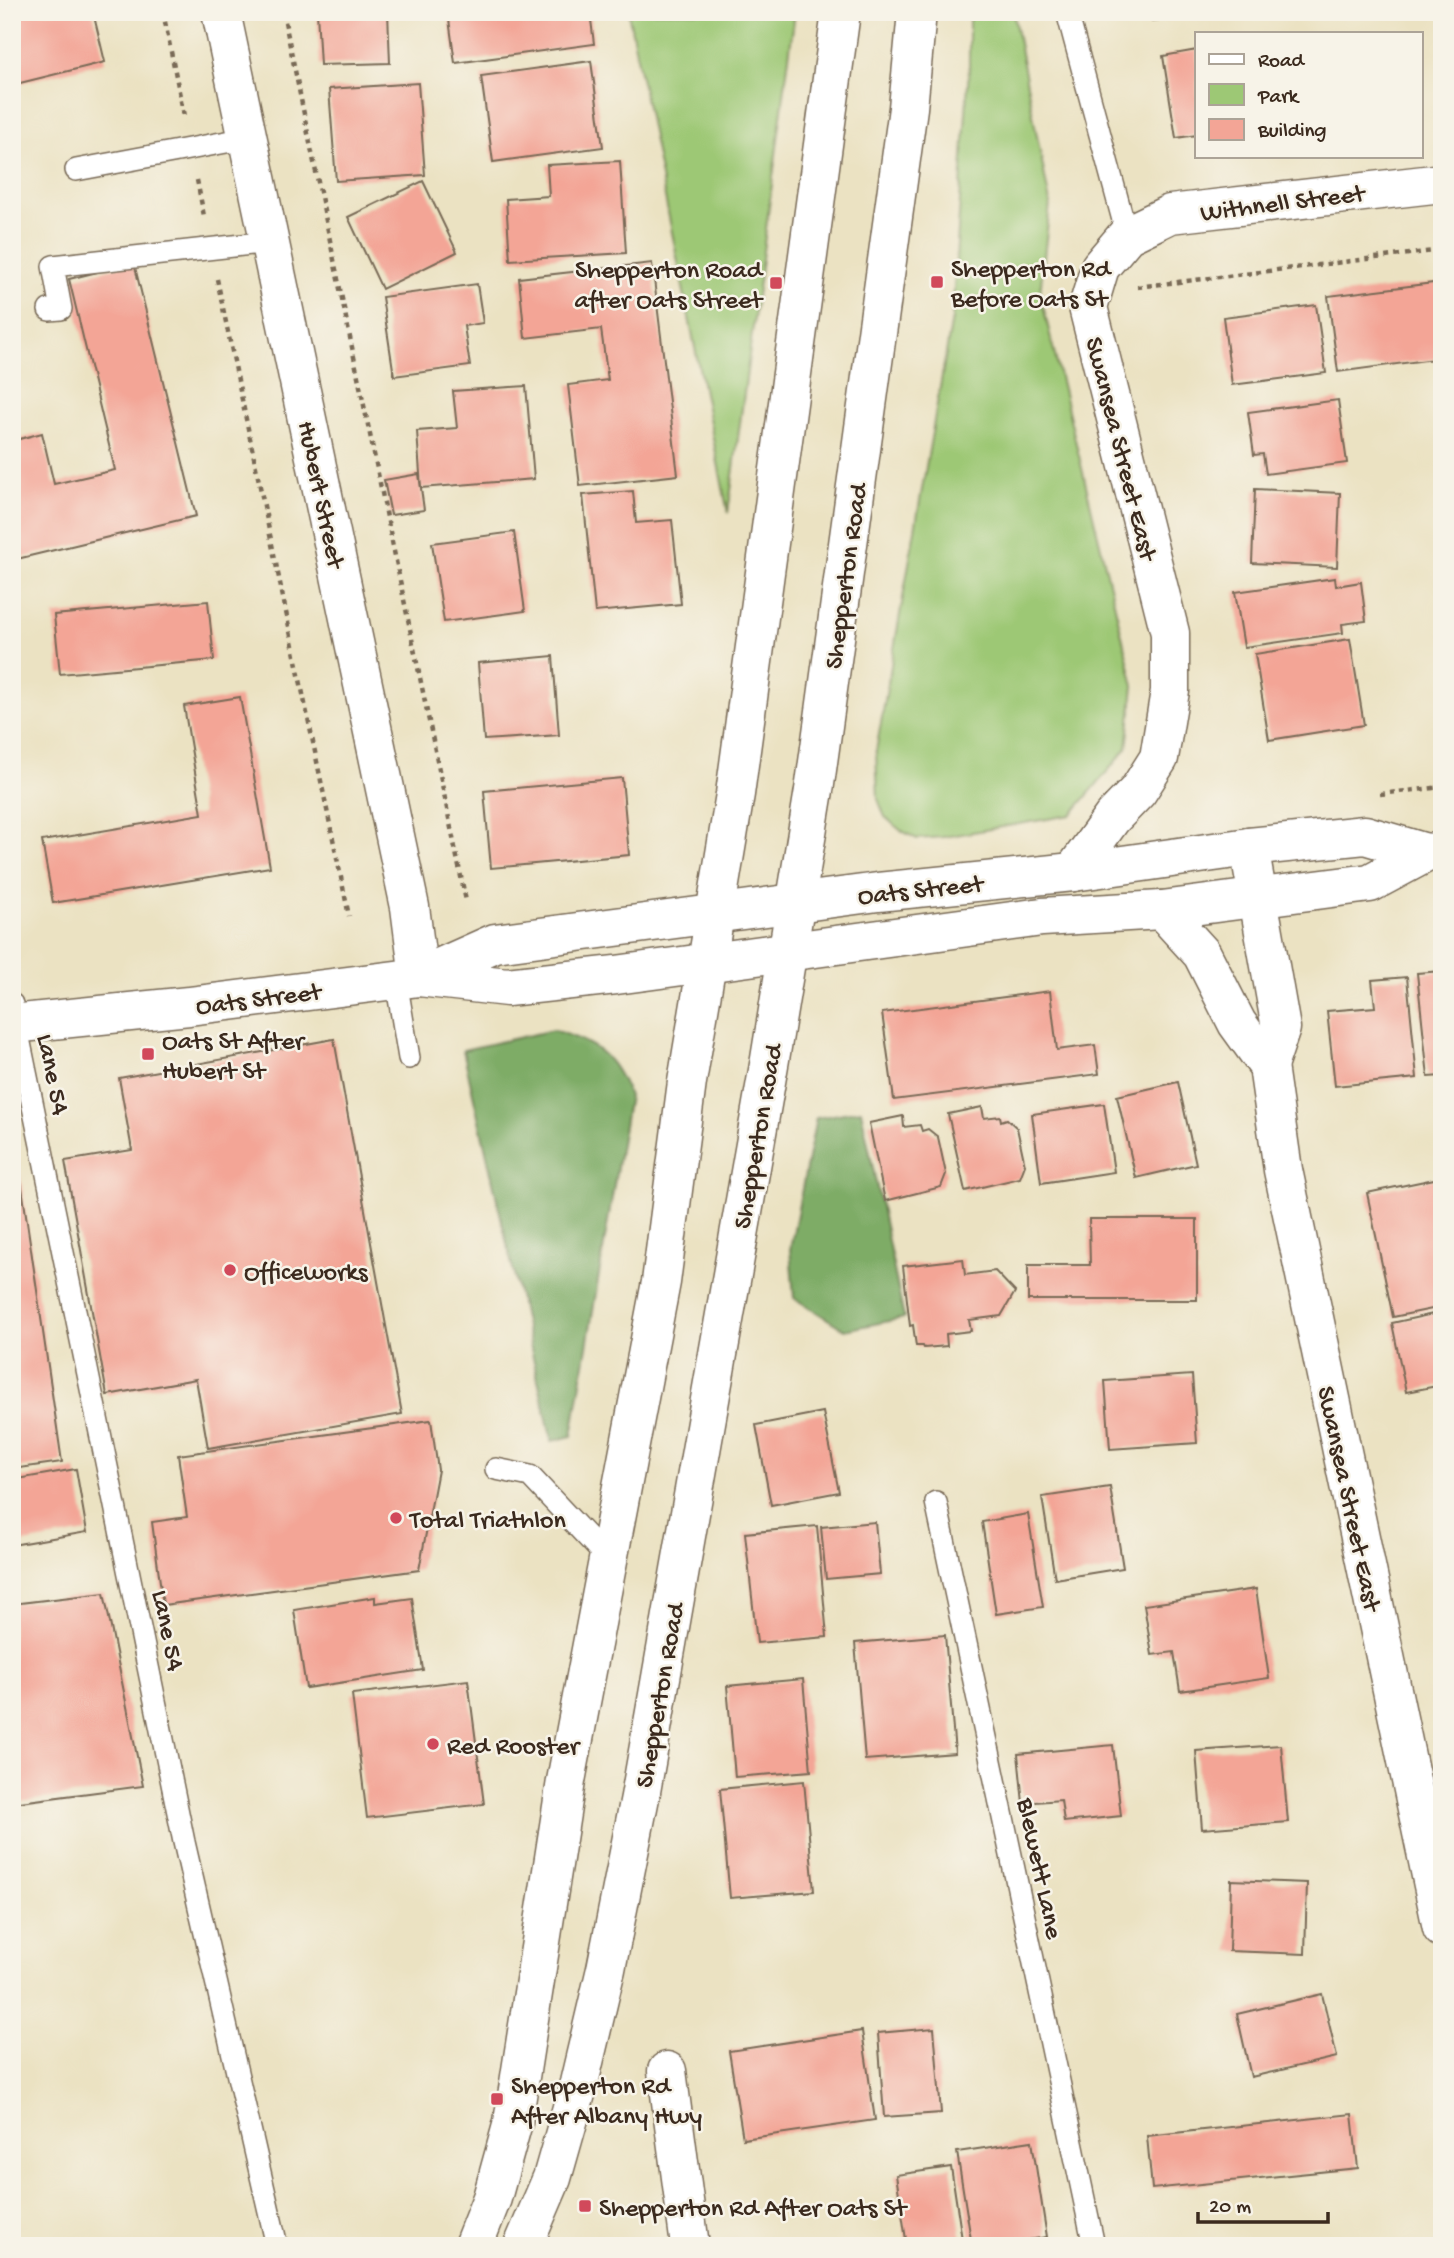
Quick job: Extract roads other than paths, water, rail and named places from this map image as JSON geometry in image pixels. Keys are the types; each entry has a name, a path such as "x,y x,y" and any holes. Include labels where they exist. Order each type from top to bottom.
{"main road":[{"name":"Hubert Street","path":"222,12 410,907 408,978"},
{"path":"473,2246 492,2198 513,2122 566,1781 661,1282 687,1082 739,767 841,12"},
{"name":"Shepperton Road","path":"523,2246 552,2178 579,2082 606,1969 645,1769 815,784 901,163 917,12"},
{"name":"Withnell Street","path":"1127,235 1170,214 1442,183"},
{"name":"Swansea Street East","path":"1073,872 1112,818 1138,791 1159,758 1170,691 1170,633 1088,307 1100,267 1127,235"},
{"name":"Oats Street","path":"408,978 495,943 795,903 1073,872 1249,847 1365,835 1434,852"},
{"name":"Swansea Street East","path":"1249,847 1281,1028 1268,1066 1283,1170 1442,1928"},
{"name":"Oats Street","path":"13,1017 189,1006 408,978 507,987 1042,917 1162,909 1370,883 1434,852"},
{"name":"Swansea Street East","path":"1162,909 1202,954 1237,1023 1268,1066"},
{"path":"667,2071 690,2246"}],"lane":[{"path":"1067,12 1127,235"},
{"path":"76,170 248,138"},
{"path":"48,310 61,309 53,266 270,242"},
{"path":"408,978 409,1058"},
{"name":"Lane 54","path":"13,1017 184,1842 277,2246"},
{"path":"496,1469 530,1476 608,1559"},
{"name":"Blewett Lane","path":"936,1502 1094,2246"}],"place":[{"name":"Shepperton Rd Before Oats St","path":"937,282"},
{"name":"Shepperton Road after Oats Street","path":"776,283"},
{"name":"Oats St After Hubert St","path":"148,1054"},
{"name":"Officeworks","path":"230,1270"},
{"name":"Total Triathlon","path":"396,1518"},
{"name":"Red Rooster","path":"433,1744"},
{"name":"Shepperton Rd After Albany Hwy","path":"497,2099"},
{"name":"Shepperton Rd After Oats St","path":"585,2206"}]}
